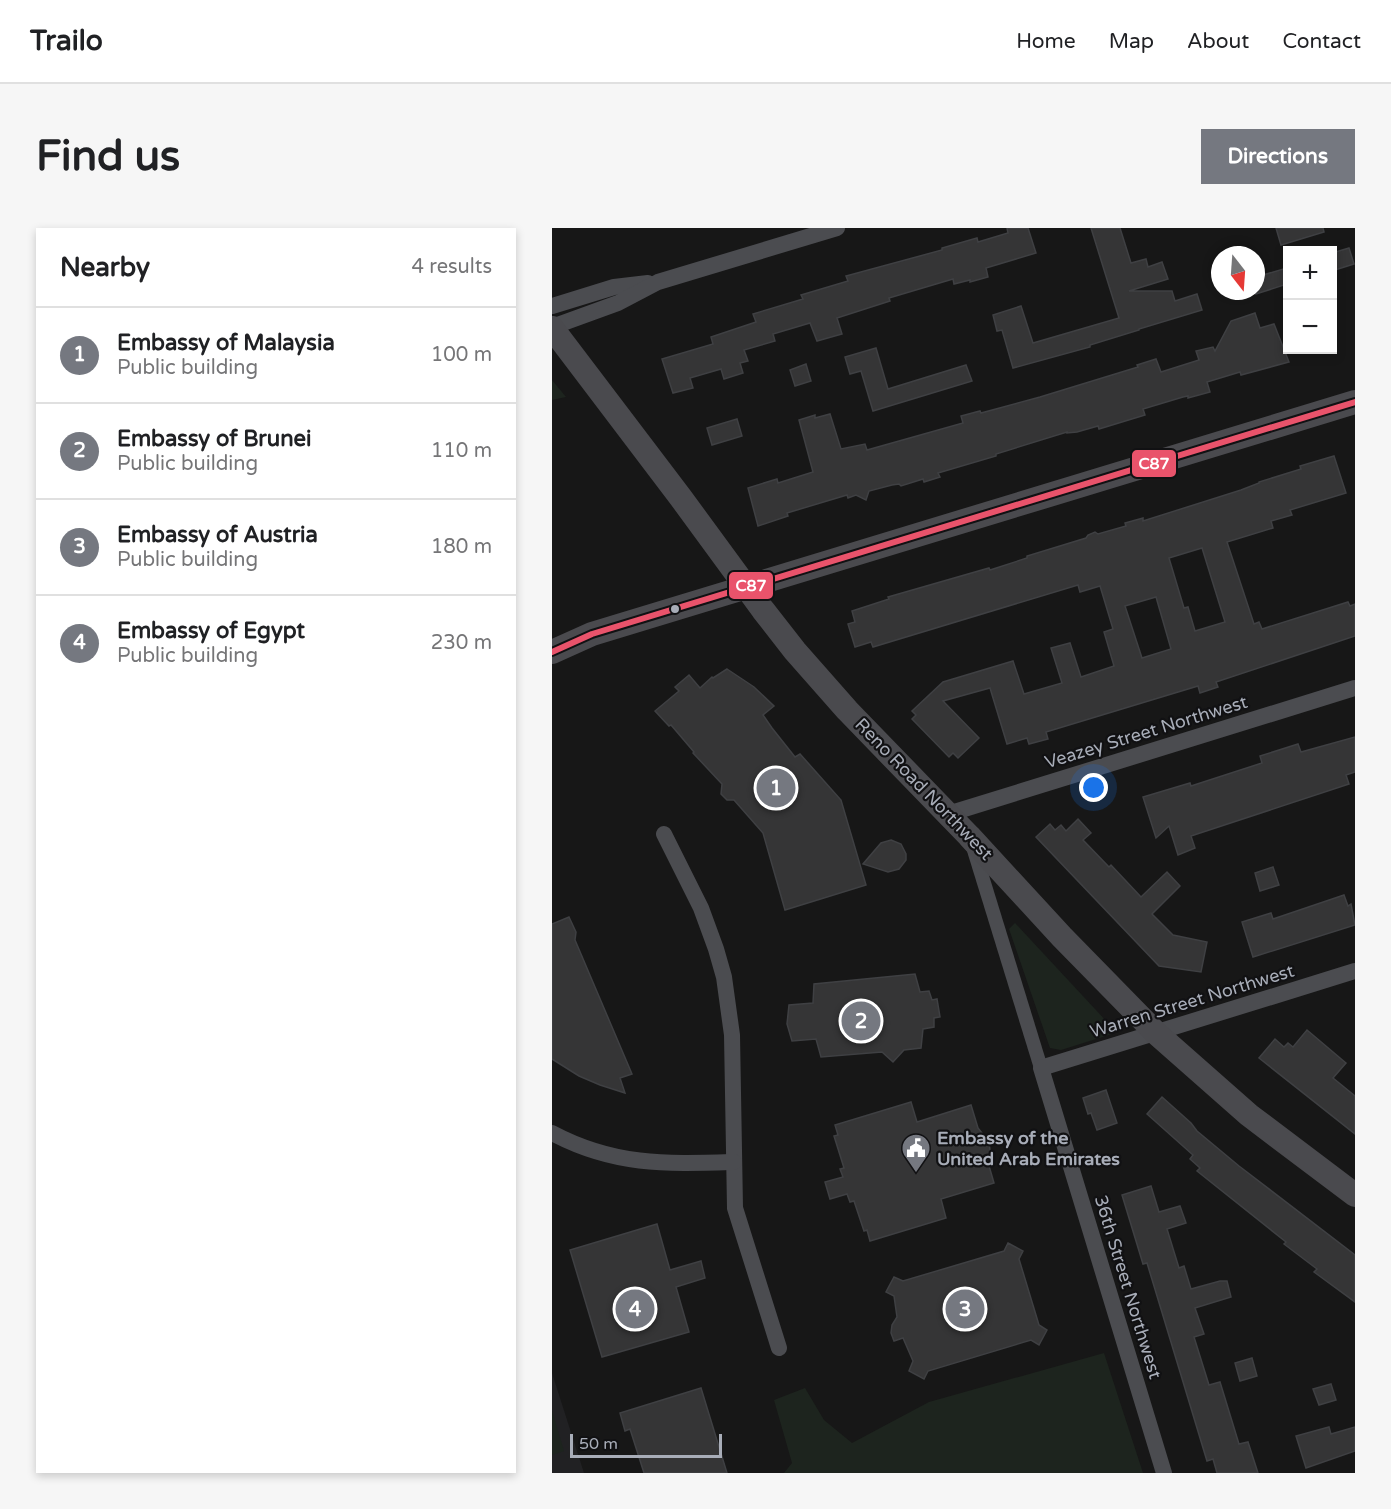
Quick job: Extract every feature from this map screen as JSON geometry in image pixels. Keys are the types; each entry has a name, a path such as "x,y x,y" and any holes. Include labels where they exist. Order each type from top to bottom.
{"main road":[{"name":"Reno Road Northwest","path":"552,327 784,638 822,682 1062,937 1156,1033 1249,1115 1355,1195"},
{"path":"552,652 592,634 1355,402"},
{"path":"552,634 592,634"}],"street":[{"path":"552,306 614,287 658,282 837,228"},
{"path":"552,327 618,303 658,282"},
{"name":"Veazey Street Northwest","path":"948,814 1355,688"},
{"path":"664,834 701,908 724,977 732,1035 735,1208 779,1348"},
{"name":"36th Street Northwest","path":"969,836 1164,1473"},
{"name":"Warren Street Northwest","path":"1041,1068 1355,971"},
{"path":"552,1133 589,1149 636,1161 669,1164 734,1162"}],"shaded area":[{"path":"552,380 566,397 552,400"},
{"path":"1015,923 1108,1023 1112,1034 1061,1050 1050,1048 1009,929"},
{"path":"1104,1353 1143,1473 784,1473 792,1463 774,1400 805,1388 824,1420 852,1443 929,1402"},
{"path":"552,1373 584,1473 552,1473"},
{"path":"552,1411 564,1451 552,1455"}],"building":[{"path":"1007,228 1028,228 1036,253 986,268 988,277 954,284 953,279 889,298 890,301 837,318 842,334 817,341 810,323 773,334 775,341 744,350 748,361 740,363 743,373 724,379 721,369 690,378 693,388 673,393 662,359 713,344 711,337 756,322 753,314 803,299 801,295 848,281 846,276 977,238 978,242 1008,233"},
{"path":"1091,228 1120,228 1131,263 1146,259 1148,267 1162,262 1168,279 1129,291 1172,291 1175,301 1197,294 1202,310 1090,345 1090,347 1013,368 1002,330 997,331 993,315 1021,306 1033,343 1119,318"},
{"path":"1276,228 1323,228 1324,232 1281,245"},
{"path":"1349,248 1354,264 1337,269 1337,252"},
{"path":"1283,269 1283,285 1265,291 1265,274"},
{"path":"1255,313 1260,328 1274,324 1283,347 1283,354 1286,354 1289,362 1241,375 1240,372 1207,382 1210,392 1143,409 1145,415 1099,429 1098,426 1077,432 1067,432 938,473 940,477 924,482 923,479 901,486 892,485 869,491 866,500 856,495 848,498 847,495 787,513 788,516 758,526 748,488 777,479 778,483 813,472 799,420 815,415 815,418 830,414 841,449 865,444 867,450 963,423 961,416 1040,397 1138,367 1137,365 1156,359 1161,372 1199,360 1196,351 1213,347 1215,351 1231,321"},
{"path":"876,348 888,389 966,365 972,381 873,411 861,371 850,374 845,357"},
{"path":"806,364 811,381 795,386 790,370"},
{"path":"737,419 742,436 712,445 707,428"},
{"path":"1334,456 1346,493 1290,510 1292,515 1271,521 1273,528 1227,542 1254,624 1259,622 1262,629 1348,602 1350,606 1355,604 1355,636 1216,682 1218,687 1200,693 1198,686 1046,732 1048,739 1029,744 1027,738 1007,744 990,688 943,701 979,738 958,758 953,753 949,757 912,719 916,715 912,711 943,682 1013,661 1024,694 1062,683 1051,648 1070,643 1081,677 1114,666 1104,632 1113,629 1100,586 1080,592 1078,585 873,647 871,642 855,647 848,624 855,622 852,611 889,599 888,597 1027,558 1027,556 1086,538 1095,532 1098,534 1126,526 1125,523 1143,518 1143,521 1241,490 1301,469 1300,466","holes":["1202,548 1225,622 1195,631 1188,607 1184,608 1169,558","1156,597 1171,649 1142,658 1125,606"]},
{"path":"727,669 754,687 774,706 763,715 772,728 795,757 800,754 841,800 866,885 785,910 763,833 734,800 727,800 721,794 722,784 671,725 669,726 655,711 679,691 675,687 689,675 700,688 712,677"},
{"path":"1355,737 1355,772 1346,775 1349,784 1191,836 1195,848 1178,855 1169,826 1156,838 1143,797 1190,783 1191,786 1262,763 1260,756 1298,744 1301,752"},
{"path":"1078,819 1091,833 1083,840 1141,897 1167,872 1180,886 1152,914 1173,935 1207,942 1201,972 1159,966 1036,837 1050,824 1055,830 1061,825 1066,831"},
{"path":"891,840 901,844 906,854 906,860 899,869 888,872 863,864 881,843"},
{"path":"1273,867 1279,885 1260,891 1255,873"},
{"path":"1344,895 1348,906 1351,904 1355,925 1253,957 1242,922 1271,913 1273,919"},
{"path":"569,917 576,932 575,940 632,1074 620,1078 625,1093 579,1076 552,1059 552,924"},
{"path":"915,974 920,992 929,991 932,1000 937,999 940,1017 934,1018 934,1027 923,1029 921,1048 904,1050 893,1062 882,1052 821,1057 816,1039 792,1041 787,1024 789,1005 813,1003 814,984"},
{"path":"1307,1030 1346,1063 1333,1078 1355,1096 1355,1134 1259,1058 1275,1039 1284,1047 1288,1043 1293,1047"},
{"path":"1106,1090 1117,1123 1097,1130 1091,1113 1088,1114 1083,1098"},
{"path":"1162,1097 1197,1131 1239,1166 1355,1255 1355,1302 1314,1272 1317,1269 1284,1244 1286,1242 1197,1171 1200,1168 1190,1159 1193,1155 1147,1114"},
{"name":"Embassy of the United Arab Emirates","path":"911,1102 917,1122 971,1105 978,1128 989,1142 990,1150 987,1159 994,1183 941,1199 946,1218 870,1241 867,1230 864,1231 854,1201 850,1202 847,1194 830,1199 825,1182 843,1177 840,1169 844,1168 834,1136 838,1135 835,1125"},
{"path":"1151,1186 1159,1212 1180,1206 1186,1223 1167,1229 1179,1268 1184,1266 1191,1289 1227,1281 1231,1297 1195,1308 1204,1334 1194,1337 1209,1385 1220,1382 1239,1444 1248,1442 1258,1473 1217,1473 1213,1459 1207,1461 1147,1263 1143,1264 1122,1195"},
{"path":"657,1224 670,1270 701,1261 705,1278 676,1287 689,1332 602,1357 570,1250"},
{"path":"1008,1243 1023,1251 1019,1259 1039,1325 1047,1330 1039,1345 1031,1340 928,1371 924,1379 909,1371 913,1361 903,1338 894,1341 891,1333 892,1325 897,1317 894,1296 886,1292 894,1277 903,1281 1004,1251"},
{"path":"1252,1358 1257,1376 1240,1381 1235,1363"},
{"path":"1331,1384 1336,1400 1319,1405 1313,1389"},
{"path":"701,1388 727,1473 644,1473 630,1429 625,1431 620,1413"},
{"path":"1329,1427 1331,1434 1355,1427 1355,1451 1306,1468 1296,1436"}],"transit line":[{"name":"C87","path":"552,652 592,634 1355,402"}],"place":[{"name":"Embassy of Malaysia","path":"776,788"},
{"name":"Embassy of Brunei","path":"861,1021"},
{"name":"Embassy of the United Arab Emirates","path":"916,1174"},
{"name":"Embassy of Egypt","path":"635,1309"},
{"name":"Embassy of Austria","path":"965,1309"}]}
